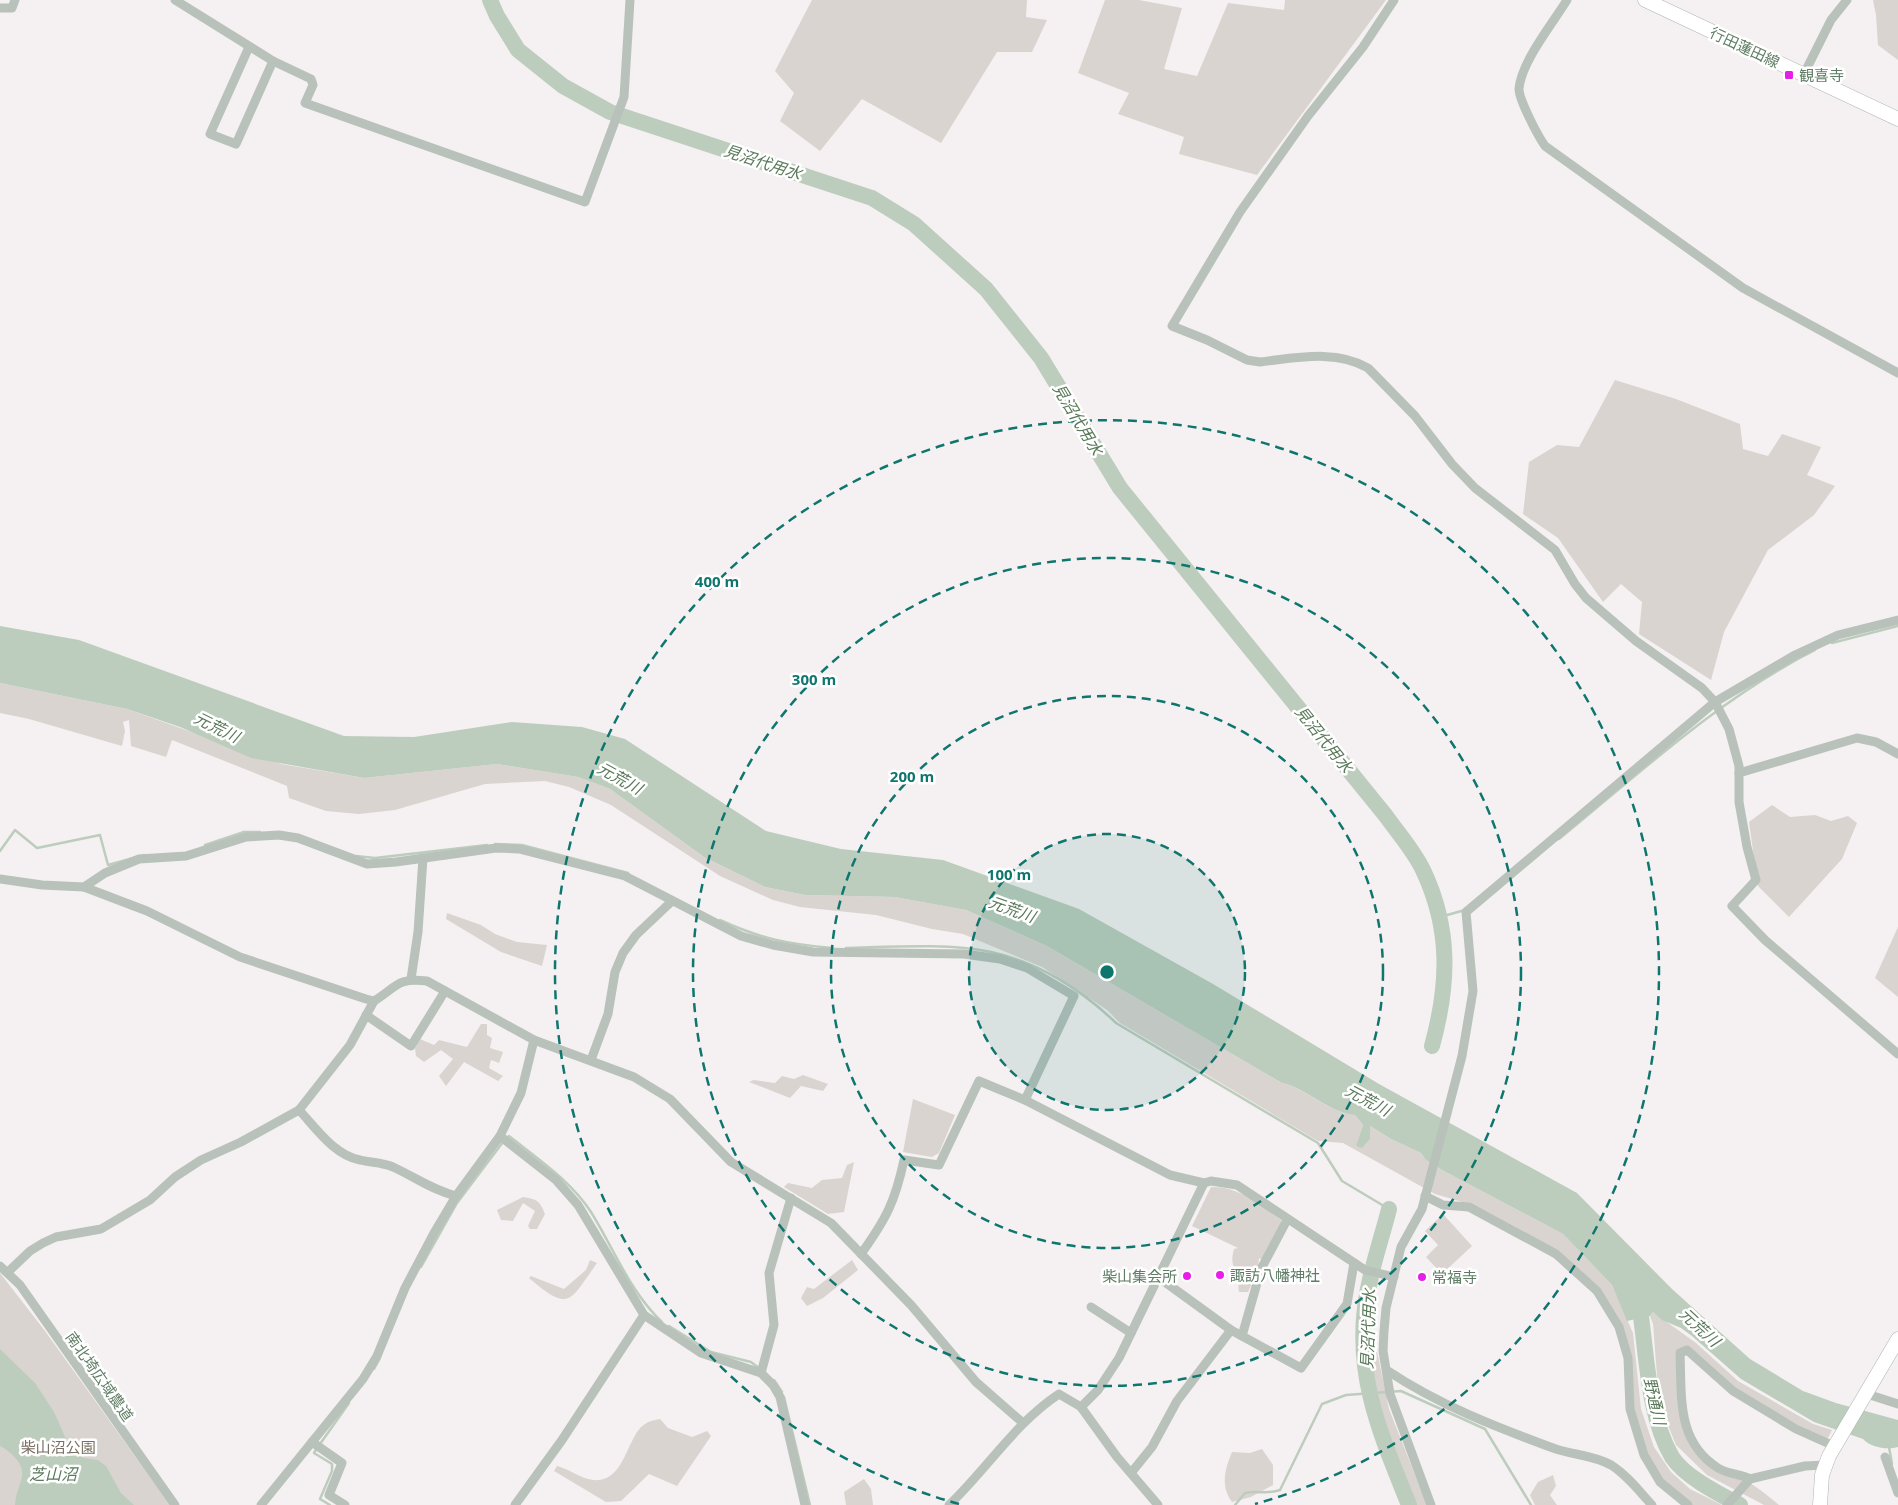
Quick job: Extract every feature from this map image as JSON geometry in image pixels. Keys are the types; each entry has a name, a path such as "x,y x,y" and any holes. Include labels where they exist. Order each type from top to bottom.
{"main road":[{"name":"行田蓮田線","path":"1645,0 1898,119"},
{"path":"1820,1505 1821,1484 1825,1465 1835,1444 1866,1396 1898,1339"}],"street":[{"path":"0,8 12,8 15,0"},
{"path":"175,0 273,61 311,79 313,85 305,103 585,202 616,122 626,90 630,0"},
{"path":"1394,0 1363,47 1308,116 1240,212 1172,326 1207,340 1247,360 1260,362 1338,357 1358,362 1368,368 1416,416 1452,464 1475,488 1555,550 1575,584 1586,598 1636,641 1702,688 1716,702 1729,730 1740,766 1739,802 1746,847 1756,880 1732,906 1765,940 1898,1054"},
{"path":"1567,0 1525,69 1519,91 1535,132 1545,146 1743,288 1898,373"},
{"path":"1804,74 1832,20 1847,0"},
{"path":"249,47 210,134 236,144 273,61"},
{"path":"1431,1505 1390,1394 1384,1351 1384,1332 1386,1308 1401,1246 1417,1219 1426,1193 1462,1056 1473,991 1466,912 1716,702 1796,655 1838,635 1898,620"},
{"path":"1739,773 1857,738 1876,742 1898,754"},
{"path":"84,887 105,873 139,859 186,856 246,837 279,835 298,838 367,864 496,848 519,850 625,876 741,936 773,945 814,952 964,954 1000,958 1049,979 1074,996 1025,1100"},
{"path":"411,979 418,932 423,858"},
{"path":"0,879 42,885 84,887 147,911 240,957 374,1001"},
{"path":"592,1060 608,1014 615,972 623,953 636,935 672,901"},
{"path":"8,1272 30,1251 44,1243 56,1237 101,1229 150,1200 174,1177 201,1160 242,1142 299,1110 350,1045 374,1001 399,982 411,979 427,981 534,1040 634,1077 670,1098 731,1162 831,1223 911,1305 976,1382 1023,1423"},
{"path":"366,1015 410,1046 445,991"},
{"path":"262,1505 362,1379 376,1356 404,1288 456,1196 500,1136 521,1093 534,1040"},
{"path":"861,1254 883,1224 897,1194 904,1160 940,1165 979,1081 1025,1100 1170,1175 1204,1183 1211,1181 1237,1185 1365,1270 1394,1277"},
{"path":"299,1110 335,1148 346,1156 361,1160 379,1161 423,1185 456,1196"},
{"path":"500,1136 556,1180 578,1205 644,1315 701,1352 761,1372 773,1385 780,1397 805,1505"},
{"path":"1081,1407 1098,1390 1119,1358 1204,1183"},
{"path":"1426,1193 1443,1205 1470,1207 1556,1254 1597,1291 1619,1327 1628,1358 1630,1409 1644,1455 1660,1482 1688,1505"},
{"path":"761,1372 774,1326 769,1273 791,1198"},
{"path":"1242,1336 1261,1269 1287,1220"},
{"path":"1158,1277 1231,1330 1300,1368 1347,1304 1354,1263"},
{"name":"南北埼広域農道","path":"0,1266 20,1285 175,1505"},
{"path":"1092,1307 1131,1333"},
{"path":"516,1505 562,1440 644,1315"},
{"path":"1132,1474 1152,1447 1177,1401 1231,1330"},
{"path":"1749,1480 1718,1468 1707,1460 1690,1441 1686,1431 1683,1408 1680,1353 1683,1350 1687,1350 1733,1391 1796,1429 1835,1444"},
{"path":"1388,1371 1416,1390 1473,1417 1571,1455 1597,1459 1611,1465 1630,1480 1652,1505"},
{"path":"949,1505 970,1484 1023,1423 1059,1394 1081,1407 1158,1505"},
{"path":"1866,1396 1898,1404"},
{"path":"312,1442 342,1463 329,1495 345,1505"},
{"path":"1885,1457 1898,1493"},
{"path":"1727,1505 1749,1480 1806,1466 1825,1465"}],"green space":[{"path":"812,0 1027,0 1026,17 1047,20 1032,52 997,52 941,143 862,99 820,151 780,121 794,93 775,71"},
{"path":"1105,0 1139,0 1182,8 1164,69 1197,76 1228,3 1284,10 1285,0 1386,0 1257,175 1179,154 1184,137 1118,114 1129,93 1078,73"},
{"path":"1873,0 1898,0 1898,60 1878,45"},
{"path":"1615,380 1676,399 1740,424 1743,449 1768,456 1782,434 1821,447 1807,475 1835,486 1814,515 1768,550 1724,632 1711,680 1639,634 1642,602 1621,584 1603,602 1558,538 1523,514 1529,462 1557,445 1579,447"},
{"path":"0,683 127,709 281,764 364,778 497,764 578,777 610,789 704,857 765,887 805,895 894,897 966,910 1047,946 1282,1083 1300,1090 1336,1110 1355,1115 1363,1125 1356,1147 1369,1136 1370,1126 1391,1139 1421,1153 1426,1160 1442,1170 1563,1234 1612,1285 1633,1333 1641,1409 1654,1447 1671,1472 1690,1489 1722,1505 1691,1505 1665,1486 1649,1461 1633,1408 1624,1329 1559,1253 1469,1204 1435,1194 1343,1143 1318,1141 1120,1023 1107,1010 1042,967 963,934 932,929 876,915 800,907 773,900 720,876 611,805 569,787 545,781 485,784 395,810 359,814 326,811 289,798 287,786 172,740 166,757 131,746 129,720 123,722 125,731 122,746 29,719 0,713"},
{"path":"1772,805 1790,817 1815,815 1831,821 1848,816 1857,823 1842,859 1789,917 1758,886 1749,822"},
{"path":"447,913 481,925 495,934 517,942 547,945 542,966 501,952 446,919"},
{"path":"1898,927 1898,997 1875,978"},
{"path":"481,1024 487,1024 487,1035 492,1038 490,1048 503,1052 499,1063 491,1060 489,1068 503,1076 498,1081 464,1062 446,1086 439,1076 453,1059 441,1050 424,1062 416,1056 415,1048 420,1039 434,1045 439,1040 467,1047"},
{"path":"803,1075 828,1084 823,1091 801,1086 790,1098 749,1082 754,1080 775,1083 782,1076 794,1079"},
{"path":"913,1099 955,1115 939,1153 932,1157 903,1152"},
{"path":"854,1162 844,1212 828,1214 784,1187 788,1183 812,1188 822,1180 842,1178 847,1165"},
{"path":"1211,1187 1240,1193 1281,1220 1281,1225 1262,1260 1259,1258 1258,1271 1248,1292 1239,1292 1238,1277 1232,1259 1234,1249 1238,1248 1192,1226"},
{"path":"523,1197 540,1203 545,1214 537,1229 530,1229 528,1226 535,1211 523,1203 513,1221 501,1220 497,1210"},
{"path":"1443,1214 1472,1246 1442,1274 1426,1257 1438,1245 1425,1231"},
{"path":"590,1260 597,1263 580,1287 568,1298 561,1299 553,1296 529,1278 531,1276 564,1289 586,1270"},
{"path":"852,1260 858,1270 823,1298 807,1306 801,1298 807,1287 814,1289"},
{"name":"柴山沼公園","path":"0,1273 45,1331 170,1505 0,1505"},
{"path":"1375,1278 1379,1279 1373,1305 1370,1347 1377,1351 1389,1409 1427,1505 1415,1505 1381,1417 1375,1394 1367,1348 1367,1324"},
{"path":"1653,1312 1696,1343 1738,1381 1813,1424 1832,1430 1827,1440 1788,1420 1733,1387 1681,1349 1680,1396 1683,1428 1688,1442 1696,1455 1708,1465 1749,1482 1779,1505 1764,1505 1707,1475 1676,1445 1665,1418 1658,1388 1653,1324 1650,1316"},
{"path":"660,1419 668,1428 692,1437 707,1431 711,1436 677,1486 649,1474 621,1501 606,1502 554,1471 557,1466 588,1479 604,1479 619,1467 639,1430 647,1423"},
{"path":"1262,1449 1273,1465 1273,1485 1251,1497 1232,1502 1226,1490 1225,1477 1232,1452 1250,1453"},
{"path":"1553,1475 1556,1486 1550,1495 1557,1505 1535,1505 1530,1495 1538,1482"},
{"path":"864,1479 871,1489 873,1505 846,1505 844,1492"}],"water":[{"name":"元荒川","path":"0,626 79,640 344,736 414,737 512,722 582,727 625,739 766,831 841,849 943,860 1079,909 1213,984 1379,1084 1577,1193 1672,1289 1750,1359 1803,1391 1836,1403 1898,1420 1898,1447 1885,1448 1875,1446 1863,1439 1814,1422 1741,1379 1692,1336 1681,1328 1662,1320 1653,1312 1650,1316 1627,1321 1612,1285 1563,1234 1442,1170 1426,1160 1421,1153 1391,1139 1370,1126 1370,1139 1362,1148 1356,1146 1363,1125 1355,1115 1336,1110 1301,1090 1282,1083 1047,946 966,910 894,897 805,895 765,887 704,857 610,789 578,777 497,764 364,778 251,758 180,727 127,709 0,683"},
{"name":"芝山沼","path":"0,1349 35,1383 54,1412 67,1441 76,1454 84,1458 98,1460 106,1466 121,1493 134,1505 15,1505 22,1472 16,1458 0,1446"}],"waterway":[{"name":"見沼代用水","path":"490,0 497,16 518,50 563,86 610,112 872,198 914,224 986,289 1041,358 1120,488 1411,849 1423,870 1432,892 1443,935 1444,979 1442,1001 1432,1046"},
{"name":"見沼代用水","path":"1120,488 1386,816 1411,849 1423,870 1439,914 1443,935 1444,979 1442,1001 1432,1046"},
{"path":"1832,643 1898,626"},
{"path":"1559,839 1651,762 1714,713 1746,690 1815,650"},
{"path":"0,851 15,830 37,848 100,835 108,865 144,855"},
{"path":"205,845 244,832 260,832"},
{"path":"495,844 522,845 628,873"},
{"path":"356,856 375,858 487,845"},
{"path":"1440,917 1465,910"},
{"path":"720,920 775,940 833,948"},
{"path":"846,948 957,947 991,952 1042,970 1089,999 1116,1023 1318,1143 1342,1181 1389,1209"},
{"path":"507,1138 509,1136 574,1190 591,1212 632,1284 662,1322"},
{"path":"421,1267 457,1203 503,1142"},
{"name":"見沼代用水","path":"1389,1209 1367,1294 1364,1350 1366,1376 1379,1427 1409,1505"},
{"name":"野通川","path":"1638,1297 1652,1400 1663,1440 1672,1457 1685,1471 1740,1505"},
{"path":"669,1326 711,1352 751,1362 760,1369"},
{"path":"374,1369 380,1358"},
{"path":"774,1380 782,1392"},
{"path":"1235,1505 1245,1493 1280,1490 1322,1404 1346,1395 1401,1391 1485,1429 1531,1505"},
{"path":"784,1397 810,1505"},
{"path":"320,1444 349,1403"},
{"path":"1889,1447 1892,1464"},
{"path":"317,1448 314,1453 332,1464 332,1471 320,1499 330,1505"}],"place":[{"name":"観喜寺","path":"1789,75"},
{"name":"諏訪八幡神社","path":"1220,1275"},
{"name":"柴山集会所","path":"1187,1276"},
{"name":"常福寺","path":"1422,1277"}]}
